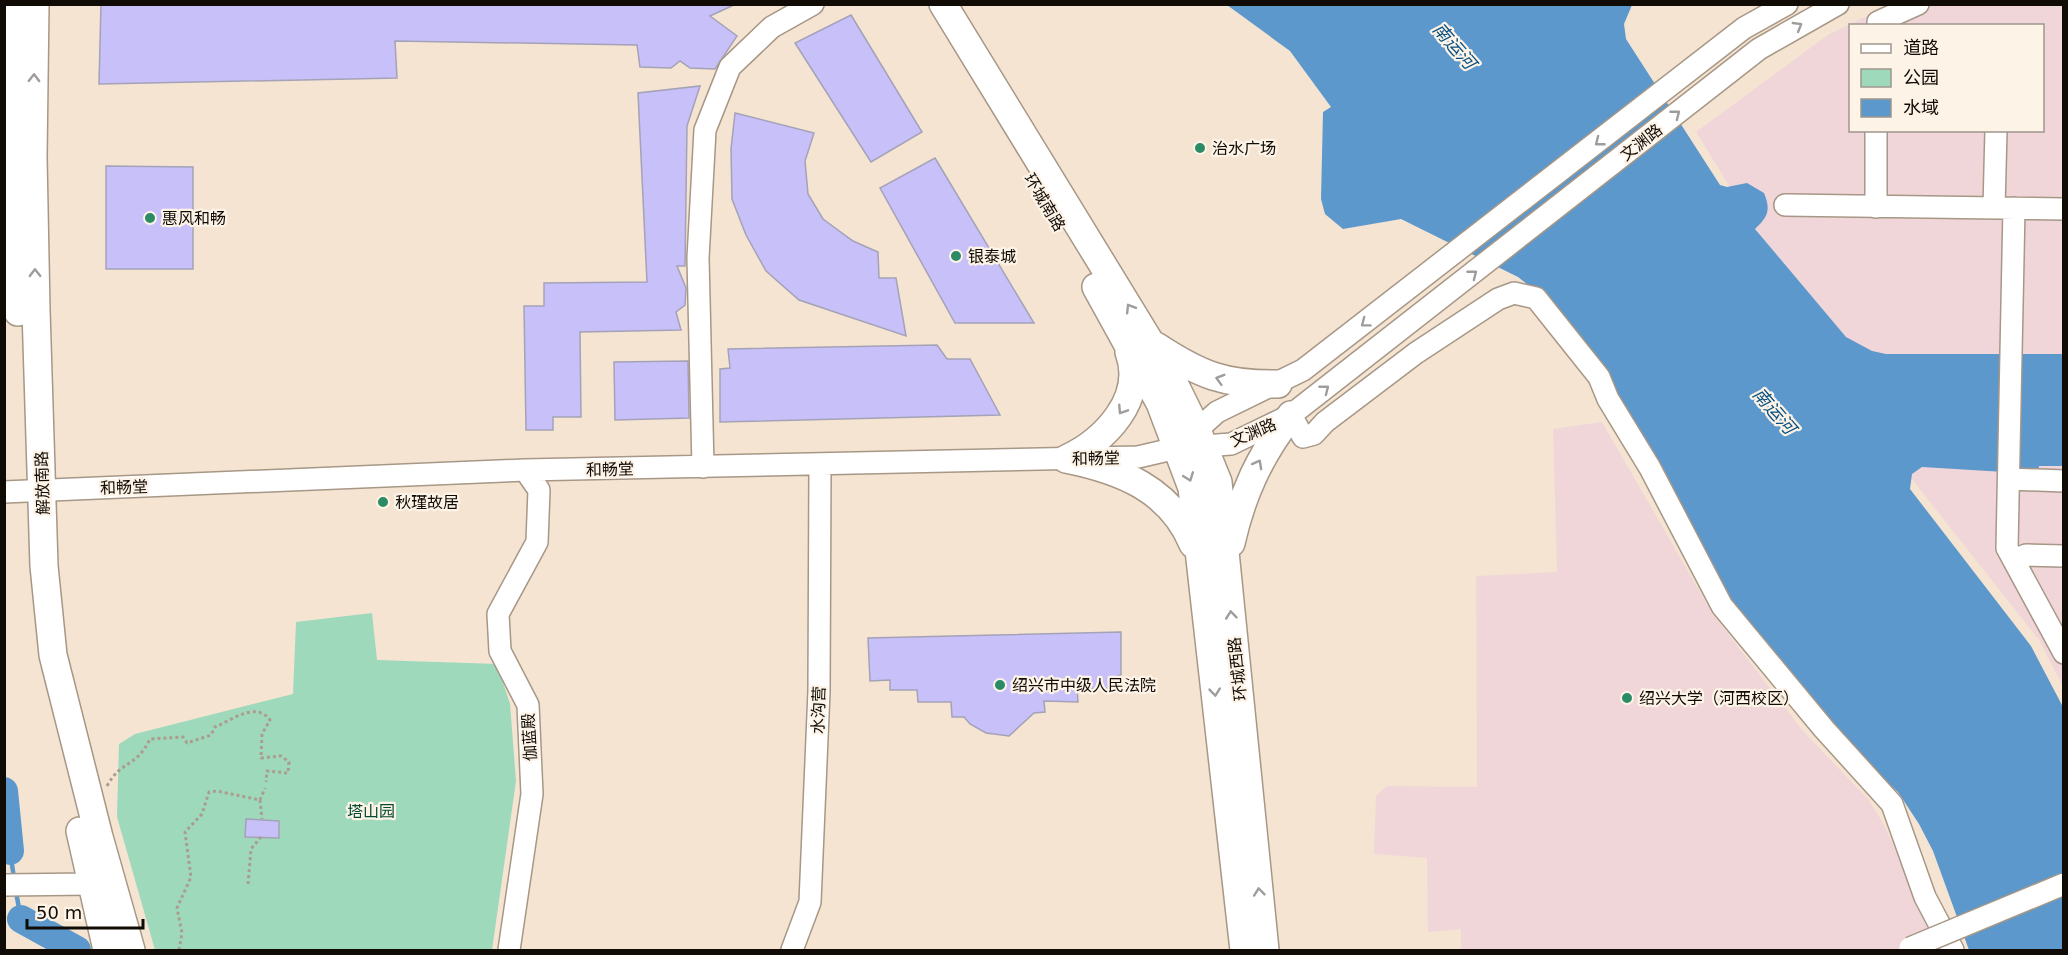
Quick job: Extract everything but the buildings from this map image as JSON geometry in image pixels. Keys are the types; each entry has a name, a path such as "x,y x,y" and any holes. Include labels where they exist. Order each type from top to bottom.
{"main road":[{"name":"环城南路","path":"923,4 1123,335 1170,399"},
{"name":"环城南路","path":"943,4 1151,343 1170,399"},
{"name":"解放南路","path":"27,7 33,157 20,492 44,566 53,655 101,881 107,951"},
{"path":"1066,459 1088,449 1110,428 1127,403 1133,363 1123,335"},
{"path":"1151,343 1181,363 1212,377 1242,385 1278,384"},
{"name":"环城西路","path":"1170,399 1192,441 1218,482 1215,581 1244,951"},
{"path":"1215,581 1250,479 1271,440 1291,415"},
{"path":"1066,459 1106,467 1132,479 1163,501 1184,521 1194,547 1215,581"},
{"name":"环城西路","path":"1215,581 1265,951"},
{"name":"解放南路","path":"101,881 131,951"}],"street":[{"path":"703,467 698,258 705,130 730,67 772,27 813,4"},
{"name":"文渊路","path":"1192,441 1217,412 1304,370 1744,28 1787,4"},
{"name":"文渊路","path":"1192,441 1231,444 1291,415 1759,49 1838,4"},
{"path":"1878,24 1918,4"},
{"path":"1876,132 1876,207"},
{"path":"1996,132 2004,208 2011,347 2007,548 2064,653"},
{"path":"1785,205 2064,209"},
{"path":"1291,415 1304,437 1314,434 1325,422 1416,353 1498,299 1514,294 1536,298 1599,377 1608,399 1650,468 1722,606 1824,729 1872,779 1892,804 1925,897 1953,951"},
{"name":"和畅堂","path":"20,492 525,470 1137,457 1192,441"},
{"name":"水沟营","path":"792,951 810,902 819,691 820,465"},
{"name":"伽蓝殿","path":"509,951 532,794 528,705 500,651 498,614 537,542 539,490 525,470"},
{"path":"2009,474 2064,481"},
{"path":"2014,560 2026,555 2064,556"},
{"path":"6,885 101,881"},
{"path":"1906,949 2064,884"}],"path":[{"path":"109,796 107,786 113,774 121,767 135,763 150,740 183,737 187,743 211,735 215,727 232,718 256,711 265,714 270,720 262,734 261,758 281,756 289,762 288,772 267,771 266,782"},
{"path":"262,819 261,800 265,788"},
{"path":"179,951 182,933 177,908 190,877 184,832 202,814 210,792 217,791 261,800"},
{"path":"248,884 251,849 261,837"}],"shaded area":[{"path":"1890,5 2063,5 2063,686 2039,640 1911,478 1856,349 1759,234 1696,132 1828,35 1849,25 1849,132 2044,132 2044,24 1851,24"},
{"name":"绍兴大学（河西校区）","path":"1602,422 1712,613 1803,731 1868,799 1883,823 1911,882 1936,950 1461,950 1461,929 1428,932 1427,858 1374,854 1376,796 1387,786 1477,787 1476,576 1557,572 1553,429"}],"green space":[{"name":"塔山园","path":"372,613 377,660 497,664 510,704 516,781 492,950 155,950 117,817 119,744 135,734 293,694 296,622"}],"water":[{"name":"南运河","path":"1227,5 1632,5 1624,24 1626,39 1720,185 1727,187 1747,183 1764,193 1767,213 1755,229 1846,337 1872,351 1886,354 2063,354 2063,466 2039,466 2038,474 1922,467 1912,474 1910,489 2031,646 2063,707 2063,950 1969,950 1933,851 1898,792 1860,758 1729,607 1537,292 1518,277 1401,219 1343,229 1325,214 1321,199 1323,112 1331,107 1290,51"}],"waterway":[{"path":"4,791 10,851"},
{"path":"10,851 14,878"},
{"path":"16,892 21,919"},
{"path":"21,919 77,950"}],"place":[{"name":"治水广场","path":"1200,148"},
{"name":"惠风和畅","path":"150,218"},
{"name":"银泰城","path":"956,256"},
{"name":"秋瑾故居","path":"383,502"},
{"name":"绍兴市中级人民法院","path":"1000,685"},
{"name":"绍兴大学（河西校区）","path":"1627,698"}]}
